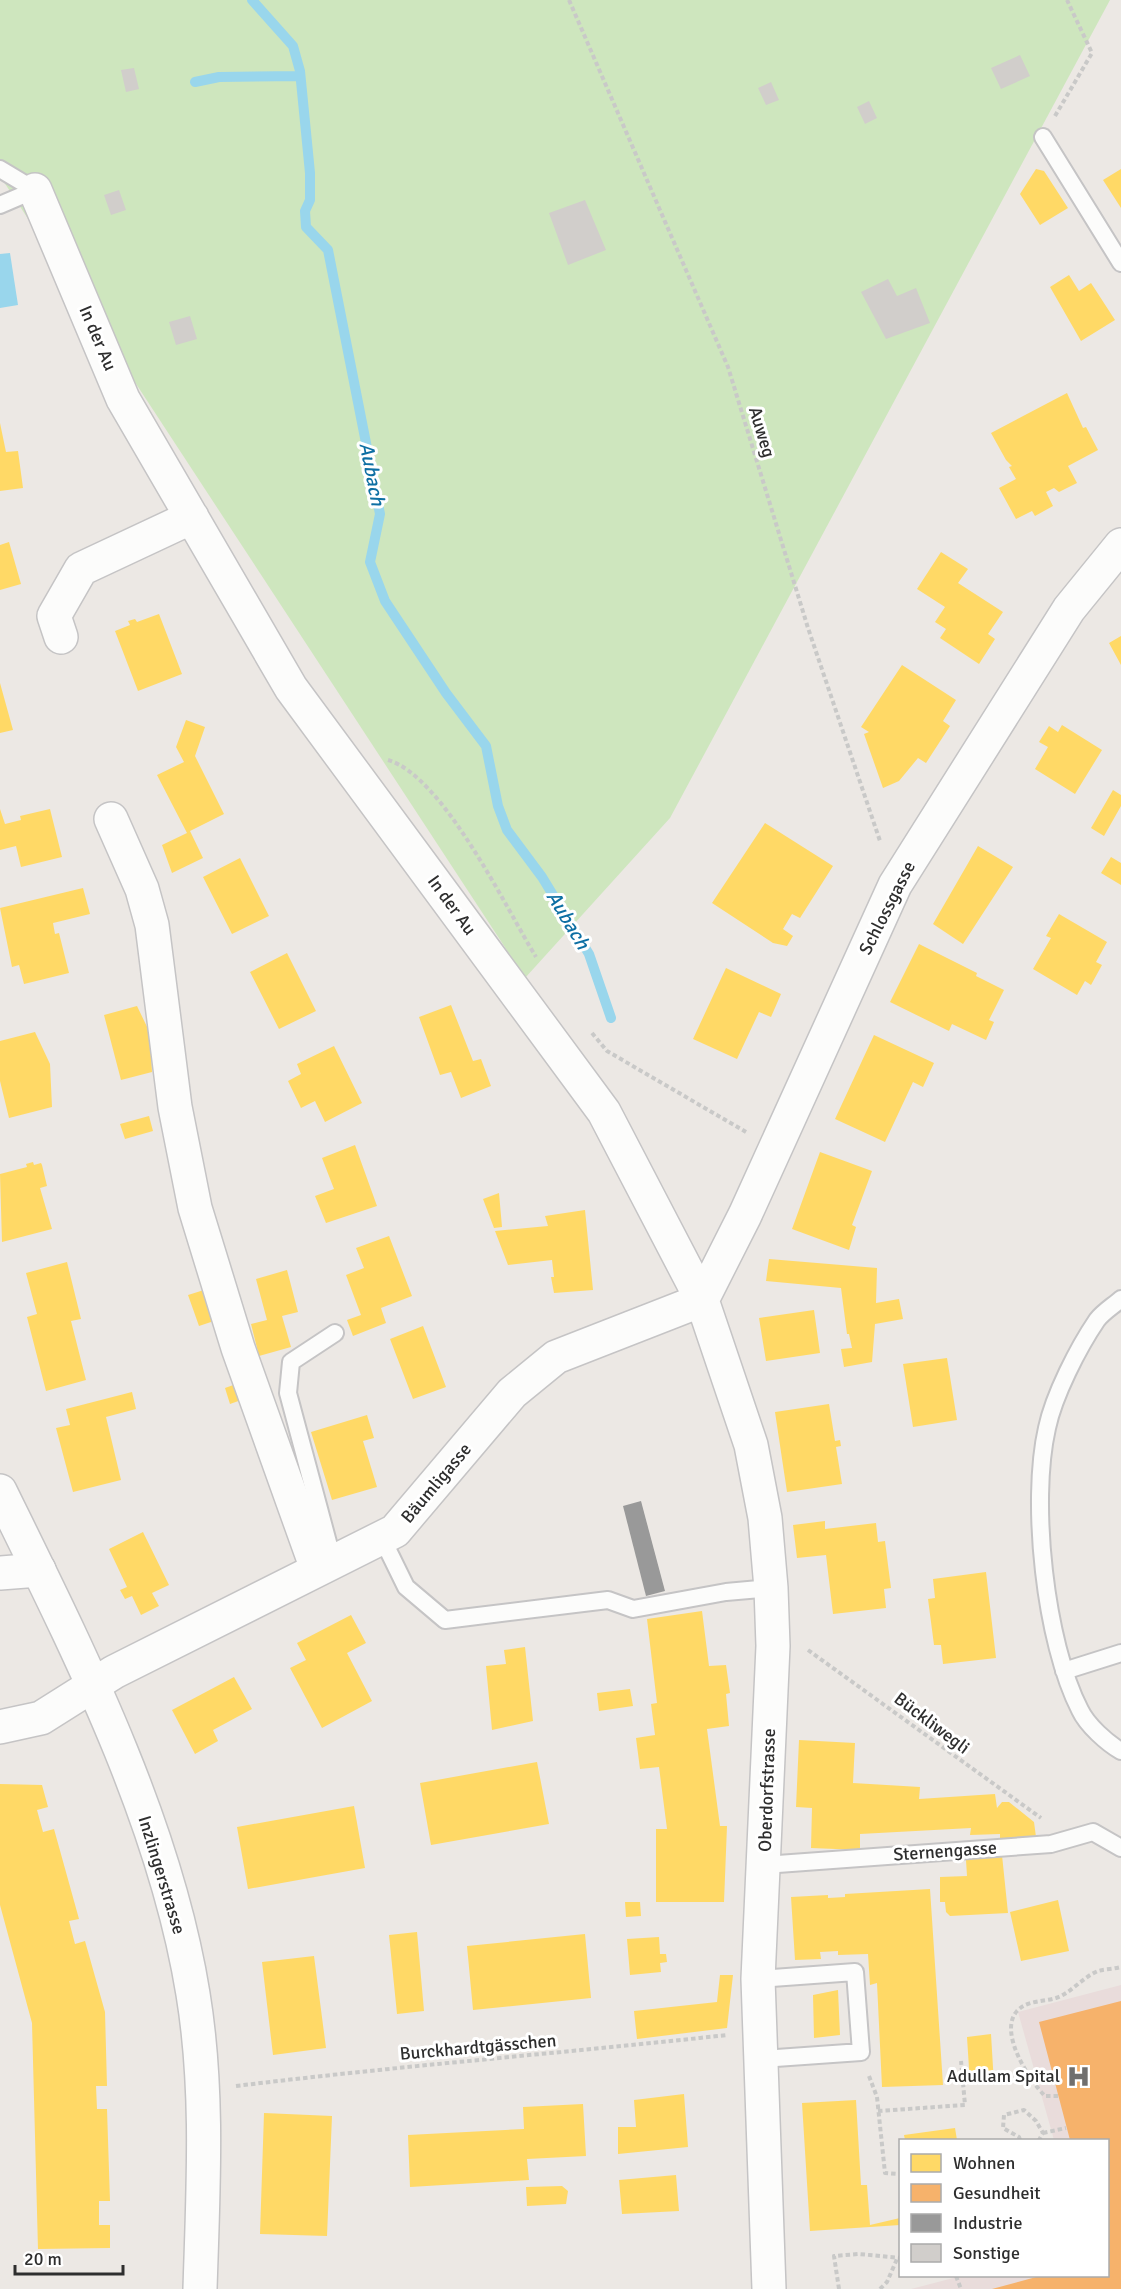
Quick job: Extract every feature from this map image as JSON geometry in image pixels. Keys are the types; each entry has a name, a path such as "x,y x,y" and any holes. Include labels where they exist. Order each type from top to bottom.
{"street":[{"name":"In der Au","path":"35,190 123,399 291,687 604,1112 702,1300"},
{"path":"61,637 54,616 81,569 192,517"},
{"name":"Schlossgasse","path":"702,1300 776,1148 895,885 1069,609 1121,545"},
{"path":"111,819 142,889 152,925 175,1107 195,1208 238,1348 325,1565"},
{"name":"Bäumligasse","path":"0,1727 41,1718 114,1672 395,1532 512,1393 556,1357 702,1300"},
{"name":"Oberdorfstrasse","path":"702,1300 751,1445 765,1518 771,1588 773,1646 758,1979 769,2289"},
{"name":"Inzlingerstrasse","path":"0,1491 92,1686 148,1822 175,1909 194,1995 204,2102 200,2289"},
{"path":"0,1572 39,1570"}],"lane":[{"path":"1042,137 1121,263"},
{"path":"0,169 35,190"},
{"path":"0,205 35,190"},
{"path":"1121,1299 1098,1318 1066,1379 1047,1426 1039,1483 1044,1580 1064,1671 1080,1712 1112,1746 1121,1751"},
{"path":"325,1565 288,1393 291,1362 335,1333"},
{"path":"382,1538 406,1587 445,1620 608,1600 633,1609 726,1592 771,1588"},
{"path":"1064,1671 1121,1653"},
{"name":"Sternengasse","path":"764,1865 1051,1844 1093,1832 1121,1848"},
{"path":"758,1979 855,1972 861,2052 760,2045"}],"path":[{"name":"Auweg","path":"569,0 728,367 808,628 895,885"},
{"path":"1042,137 1092,53 1067,0"},
{"path":"344,759 366,754 403,764 456,820 542,965"},
{"path":"587,1026 607,1051 706,1111 776,1148"},
{"name":"Bückliwegli","path":"773,1646 803,1647 1068,1840"},
{"path":"1058,2096 1045,2096 1032,2083 1012,2037 1012,2020 1018,2009 1037,2000 1056,1998 1098,1971 1121,1967"},
{"name":"Burckhardtgässchen","path":"204,2102 236,2086 370,2069 539,2056 760,2045"},
{"path":"861,2052 877,2097 885,2173 898,2174"},
{"path":"878,2111 964,2105 961,2061"},
{"path":"1020,2139 1003,2128 1004,2115 1024,2110 1036,2121 1043,2133"},
{"path":"1040,2139 1043,2133 1066,2128"},
{"path":"839,2289 834,2256 859,2254 899,2258 887,2282 880,2289"}],"shaded area":[{"name":"Adullam Spital","path":"1121,1985 1121,2289 911,2289 957,2277 1109,2277 1109,2139 1054,2139 1018,2012"}],"green space":[{"path":"0,0 1110,0 670,818 525,978 0,176"}],"water":[{"path":"10,253 18,305 0,308 0,254"}],"building: Wohnen":[{"path":"1036,169 1044,171 1068,208 1040,225 1020,194"},
{"path":"1121,169 1121,208 1103,180"},
{"path":"1069,275 1079,291 1091,283 1115,320 1081,341 1050,287"},
{"path":"1067,393 1083,428 1086,427 1098,450 1068,466 1077,483 1059,492 1054,488 1046,492 1053,506 1035,516 1032,511 1016,519 999,488 1016,479 1009,467 1012,466 1006,460 991,433"},
{"path":"0,423 6,452 18,451 23,488 0,491"},
{"path":"9,542 21,584 0,590 0,545"},
{"path":"941,552 968,569 958,583 1003,612 988,634 995,639 979,664 940,638 946,629 935,622 945,607 917,589"},
{"path":"159,614 182,674 138,691 115,631 130,625 128,621 135,619 137,622"},
{"path":"1121,636 1121,665 1109,643"},
{"path":"902,665 956,700 943,721 950,726 926,763 918,758 899,781 883,788 864,734 869,732 861,727"},
{"path":"0,683 13,730 0,733"},
{"path":"186,720 205,727 195,756 224,814 190,831 203,858 172,873 162,845 187,833 157,775 184,762 176,747"},
{"path":"1062,725 1102,750 1075,794 1035,769 1048,747 1039,742 1049,726 1058,732"},
{"path":"1113,790 1121,795 1121,806 1104,836 1091,828"},
{"path":"0,809 5,824 21,820 20,816 50,809 62,857 21,867 16,846 0,850"},
{"path":"765,823 833,866 800,918 792,914 783,929 793,936 787,946 773,943 712,903"},
{"path":"978,846 1013,867 963,944 933,924"},
{"path":"1111,857 1121,863 1121,885 1101,873"},
{"path":"240,858 269,916 232,934 203,877"},
{"path":"83,888 90,914 53,923 55,934 59,933 69,973 24,984 19,965 12,967 0,908"},
{"path":"1059,914 1107,942 1096,962 1102,965 1091,985 1085,981 1077,995 1033,969 1051,938 1046,936"},
{"path":"919,944 977,973 976,976 1004,990 989,1020 994,1022 986,1040 952,1024 949,1031 890,1002"},
{"path":"287,953 316,1011 279,1029 250,972"},
{"path":"726,968 781,994 771,1017 759,1012 737,1059 693,1039"},
{"path":"451,1005 473,1061 481,1059 491,1086 461,1098 451,1072 440,1075 419,1017"},
{"path":"137,1006 150,1033 152,1072 121,1080 104,1015"},
{"path":"35,1032 50,1064 52,1107 9,1118 0,1081 0,1041"},
{"path":"874,1035 934,1063 923,1087 913,1082 885,1142 835,1119"},
{"path":"334,1046 362,1103 325,1122 315,1101 301,1108 288,1081 301,1074 297,1064"},
{"path":"149,1116 153,1131 125,1139 120,1124"},
{"path":"355,1145 377,1206 326,1223 315,1196 334,1189 322,1158"},
{"path":"820,1152 872,1171 852,1225 856,1227 849,1250 792,1229"},
{"path":"33,1162 34,1165 41,1163 42,1165 47,1186 40,1188 52,1229 2,1242 0,1174 27,1167 26,1164"},
{"path":"499,1193 502,1227 494,1228 483,1199"},
{"path":"585,1210 593,1290 554,1293 551,1277 554,1277 552,1260 508,1265 495,1231 548,1226 545,1216"},
{"path":"389,1236 412,1296 381,1308 386,1323 353,1336 347,1320 361,1315 346,1275 364,1268 356,1248"},
{"path":"769,1259 877,1268 876,1303 899,1299 903,1319 875,1324 872,1362 844,1367 841,1349 852,1348 849,1334 847,1334 841,1288 766,1281"},
{"path":"67,1262 81,1319 71,1321 86,1380 46,1391 27,1317 37,1314 26,1273"},
{"path":"287,1270 298,1312 282,1316 291,1347 259,1356 251,1324 267,1320 256,1279"},
{"path":"204,1290 214,1321 199,1326 188,1295"},
{"path":"814,1310 820,1353 766,1361 759,1318"},
{"path":"423,1326 446,1387 413,1399 390,1339"},
{"path":"947,1358 957,1420 913,1427 903,1364"},
{"path":"239,1383 244,1399 230,1404 225,1388"},
{"path":"132,1392 136,1409 106,1417 121,1480 73,1492 56,1428 70,1425 66,1409"},
{"path":"829,1404 835,1441 840,1440 841,1446 836,1447 842,1484 787,1492 775,1412"},
{"path":"367,1415 374,1438 363,1441 377,1487 332,1500 311,1432"},
{"path":"825,1521 825,1529 876,1523 878,1542 885,1541 891,1588 884,1589 886,1608 833,1614 826,1555 797,1558 793,1525"},
{"path":"143,1532 169,1585 152,1593 159,1606 141,1615 132,1596 125,1599 120,1590 127,1587 109,1549"},
{"path":"986,1572 996,1658 943,1664 941,1645 934,1645 928,1599 935,1598 933,1579"},
{"path":"702,1611 709,1666 726,1665 730,1693 726,1694 729,1726 707,1729 720,1826 727,1826 724,1902 656,1902 656,1829 667,1829 659,1767 640,1769 636,1738 655,1735 651,1704 657,1703 647,1619"},
{"path":"351,1615 366,1643 347,1653 372,1701 322,1728 290,1668 306,1660 297,1643"},
{"path":"525,1647 533,1721 492,1730 486,1666 506,1664 504,1650"},
{"path":"234,1677 252,1709 213,1730 218,1741 195,1754 172,1710"},
{"path":"630,1689 633,1706 599,1711 597,1693"},
{"path":"799,1740 855,1743 853,1783 920,1787 919,1799 995,1794 997,1808 1002,1802 1009,1802 1034,1822 1036,1837 1000,1842 1000,1834 970,1835 971,1828 860,1834 860,1850 811,1848 812,1808 796,1807"},
{"path":"537,1762 549,1824 431,1845 420,1783"},
{"path":"0,1784 42,1785 48,1807 37,1810 43,1832 54,1829 79,1919 69,1921 75,1944 85,1941 105,2012 107,2086 96,2086 97,2109 107,2109 110,2201 99,2201 99,2225 110,2225 110,2248 38,2249 32,2023 0,1905"},
{"path":"354,1806 365,1868 248,1889 237,1827"},
{"path":"1002,1855 1008,1913 950,1916 946,1912 945,1902 940,1902 940,1877 967,1876 966,1860"},
{"path":"930,1889 943,2085 882,2087 877,1983 870,1985 868,1954 838,1955 838,1951 820,1952 821,1959 795,1960 791,1897 828,1895 828,1898 845,1897 845,1894"},
{"path":"1058,1900 1069,1951 1021,1961 1010,1912"},
{"path":"625,1902 640,1902 641,1916 626,1917"},
{"path":"417,1932 424,2011 397,2014 389,1935"},
{"path":"585,1934 591,1998 473,2010 467,1946"},
{"path":"659,1937 660,1954 666,1954 667,1962 660,1963 661,1972 630,1975 627,1939"},
{"path":"314,1956 326,2048 273,2055 262,1962"},
{"path":"720,1975 733,1975 727,2028 637,2039 634,2011 717,2002"},
{"path":"838,1990 840,2035 814,2038 813,1995"},
{"path":"991,2034 994,2084 970,2084 967,2037"},
{"path":"684,2094 688,2147 618,2154 618,2127 636,2127 634,2100"},
{"path":"856,2100 861,2185 867,2185 870,2225 899,2218 899,2225 810,2231 802,2103"},
{"path":"583,2104 586,2156 527,2159 529,2180 410,2187 408,2135 524,2129 523,2107"},
{"path":"264,2113 332,2116 327,2236 260,2234"},
{"path":"955,2128 957,2139 905,2139 904,2135"},
{"path":"676,2175 679,2211 622,2214 619,2180"},
{"path":"562,2186 568,2191 566,2204 527,2206 526,2187"}],"building: Gesundheit":[{"name":"Adullam Spital","path":"1121,2001 1121,2289 992,2289 1036,2277 1109,2277 1109,2139 1070,2139 1039,2022"}],"building: Industrie":[{"path":"641,1501 665,1591 646,1596 623,1506"}],"building: Sonstige":[{"path":"1020,55 1030,76 1001,89 991,68"},
{"path":"134,68 139,89 126,92 121,70"},
{"path":"771,82 779,100 766,105 758,88"},
{"path":"869,101 877,118 865,124 857,107"},
{"path":"119,190 126,210 111,215 104,195"},
{"path":"585,200 606,250 568,265 549,213"},
{"path":"888,279 897,296 916,288 930,323 886,339 861,292"},
{"path":"190,316 197,339 176,345 169,322"}],"waterway":[{"name":"Aubach","path":"252,0 293,46 300,71 310,173 310,200 305,211 306,227 328,250 380,514 370,562 385,601 446,693 486,746 498,806 507,830 542,877 589,954 611,1018"},
{"path":"195,82 219,77 300,76"}],"place":[{"name":"Adullam Spital","path":"1078,2076"}]}
